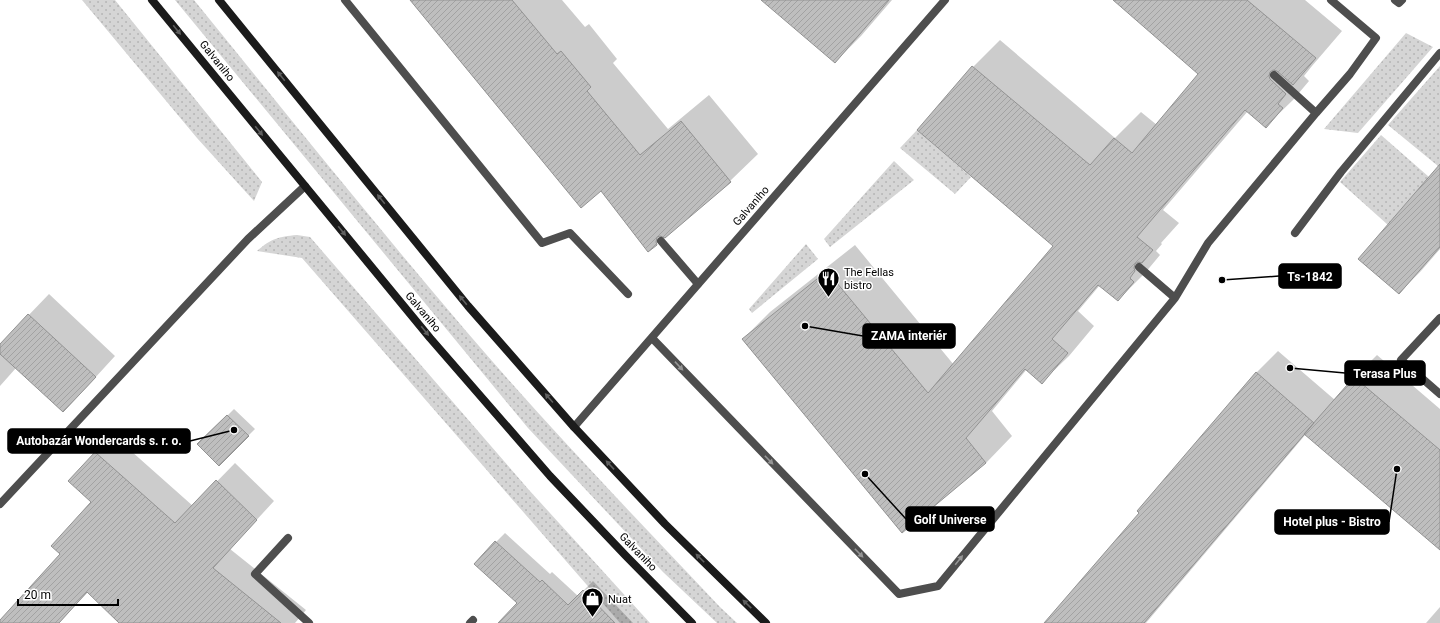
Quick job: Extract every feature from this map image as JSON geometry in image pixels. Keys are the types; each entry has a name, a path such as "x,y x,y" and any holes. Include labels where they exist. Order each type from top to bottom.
{"main road":[{"name":"Galvaniho","path":"152,0 430,338 550,476 692,623"},
{"path":"219,0 468,306 574,427 665,524 766,623"}],"street":[{"path":"345,0 542,243 570,233 628,294"},
{"name":"Galvaniho","path":"574,427 945,0"},
{"path":"652,338 898,594 938,586 1175,298 1208,243 1350,74 1376,38 1331,0"},
{"path":"1395,0 1399,3 1402,0"},
{"path":"1295,233 1341,172 1440,53"},
{"path":"1274,75 1316,113"},
{"path":"0,504 248,239 305,186"},
{"path":"661,242 698,284"},
{"path":"1139,267 1175,298"},
{"path":"1440,318 1401,360 1440,394"},
{"path":"288,538 256,574 309,623"}],"shaded area":[{"path":"82,0 115,0 262,182 254,201 197,138"},
{"path":"175,0 194,0 363,208 497,366 591,470 720,607 737,623 717,623 663,572 528,428"},
{"path":"1406,33 1433,47 1358,133 1324,129"},
{"path":"1440,66 1440,165 1438,166 1388,125"},
{"path":"917,130 971,177 955,194 900,148"},
{"path":"1381,135 1429,177 1388,225 1340,182"},
{"path":"894,161 914,180 830,247 824,239"},
{"path":"297,235 310,237 529,490 650,623 620,623 302,258 257,251 267,243 276,239"},
{"path":"806,244 818,259 752,313 749,309"}],"building":[{"path":"410,0 512,0 557,54 561,51 591,87 587,91 640,155 681,121 731,182 665,238 660,236 657,237 657,245 648,252 601,191 581,208"},
{"path":"761,0 889,0 835,63"},
{"path":"1113,0 1247,0 1316,58 1293,85 1277,71 1273,70 1270,72 1270,79 1286,94 1278,104 1283,108 1266,128 1245,110 1137,237 1153,250 1142,263 1138,262 1135,264 1135,271 1130,278 1134,282 1118,301 1098,285 1052,339 1068,353 1042,384 1025,369 966,438 986,463 902,533 742,339 827,271 928,393 1053,246 917,130 972,66 1090,165 1114,138 1132,153 1198,74"},
{"path":"1440,164 1440,247 1399,294 1358,259"},
{"path":"28,314 96,377 63,412 0,354 0,344"},
{"path":"1256,372 1314,423 1144,623 1044,623 1139,513 1137,511"},
{"path":"1354,377 1440,450 1440,550 1304,434"},
{"path":"227,415 249,436 219,466 197,444"},
{"path":"95,452 175,523 216,480 257,520 213,568 281,623 119,623 87,592 59,623 0,623 0,620 60,554 51,546 91,502 68,481"},
{"path":"495,541 540,582 542,580 568,605 583,590 615,623 498,623 517,603 474,564"}],"place":[{"name":"Ts-1842","path":"1222,280"},
{"name":"The Fellas bistro","path":"829,298"},
{"name":"ZAMA interiér","path":"805,326"},
{"name":"Terasa Plus","path":"1290,368"},
{"name":"Autobazár Wondercards s. r. o.","path":"234,430"},
{"name":"Hotel plus - Bistro","path":"1397,469"},
{"name":"Golf Universe","path":"865,474"},
{"name":"Nuat","path":"592,618"}]}
